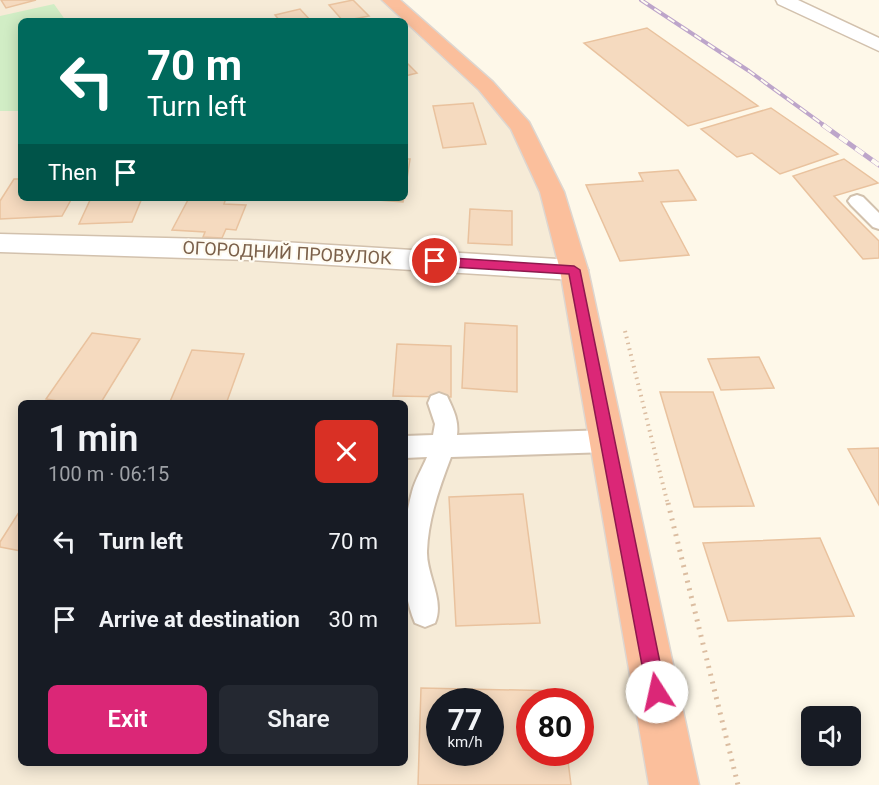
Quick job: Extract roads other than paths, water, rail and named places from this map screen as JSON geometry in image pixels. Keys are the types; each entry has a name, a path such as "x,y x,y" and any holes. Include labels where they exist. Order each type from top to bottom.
{"highway":[{"path":"390,0 486,87 521,127 552,192 574,270 674,785"}],"street":[{"path":"784,0 879,45"},
{"name":"ОГОРОДНИЙ ПРОВУЛОК","path":"0,243 249,250 574,270"}],"lane":[{"path":"856,201 879,223"},
{"path":"425,614 413,552 425,491 442,447 447,424 439,403"},
{"path":"408,447 609,441"}],"railway":[{"path":"641,0 749,71 825,126"},
{"path":"823,125 879,165"}]}
